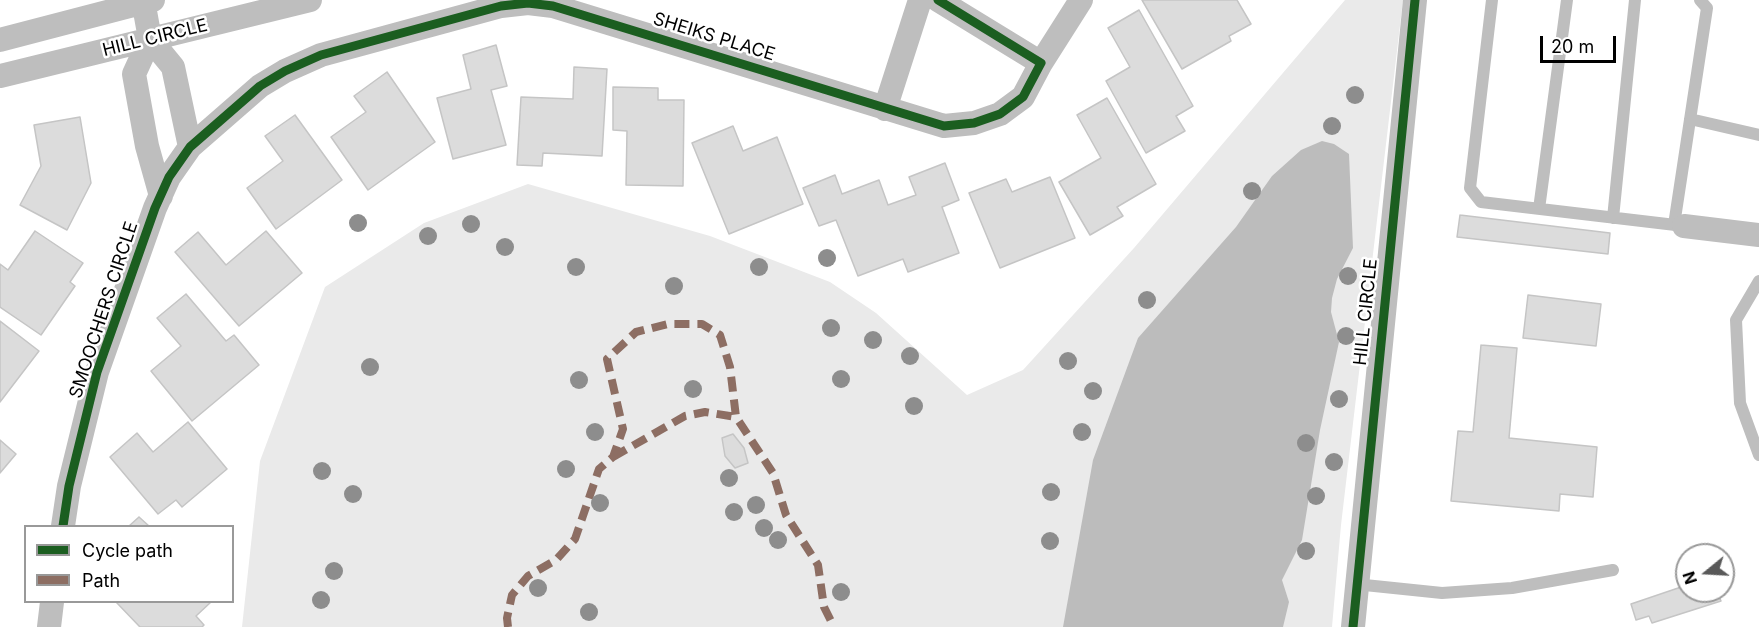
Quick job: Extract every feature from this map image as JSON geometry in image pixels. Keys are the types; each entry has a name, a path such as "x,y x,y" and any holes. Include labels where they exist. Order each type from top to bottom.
{"street":[{"name":"HILL CIRCLE","path":"0,76 310,0"},
{"path":"885,109 920,0"},
{"path":"938,0 1041,63"},
{"name":"SHEIKS PLACE","path":"190,147 260,86 285,71 321,55 501,6 528,3 554,6 750,64 944,126 974,123 1000,114 1023,97 1041,63 1081,0"},
{"name":"HILL CIRCLE","path":"1353,627 1355,584 1415,0"},
{"name":"HILL CIRCLE","path":"0,40 146,1"},
{"path":"146,1 150,39 134,74 147,146 161,196"},
{"path":"150,39 173,67 190,147"},
{"name":"SMOOCHERS CIRCLE","path":"63,525 69,486 97,372 161,196 169,177 190,147"},
{"path":"1679,226 1759,235"},
{"path":"49,627 52,603"}],"lane":[{"path":"1492,0 1470,188 1481,202 1679,226 1690,119 1707,8 1700,0"},
{"path":"1539,209 1567,0"},
{"path":"1612,218 1635,0"},
{"path":"1690,119 1759,135"},
{"path":"1759,281 1736,320 1740,403 1759,455"},
{"path":"1355,584 1442,593 1512,588 1613,570"}],"shaded area":[{"path":"1345,0 1403,0 1341,525 1332,627 242,627 260,461 325,287 424,223 528,184 710,236 830,282 876,313 967,395 1023,370 1134,248"},
{"path":"1322,141 1334,144 1349,154 1353,248 1337,279 1332,298 1331,312 1339,342 1320,430 1302,540 1282,580 1289,602 1283,627 1063,627 1093,460 1138,338 1236,227 1272,176 1301,150"}],"building":[{"path":"1142,0 1237,0 1251,24 1229,36 1231,41 1182,69"},
{"path":"1139,10 1193,106 1176,116 1185,131 1146,153 1106,81 1130,67 1108,28"},
{"path":"496,45 507,86 491,90 506,145 453,159 437,98 471,89 463,55"},
{"path":"574,67 607,69 602,156 543,153 542,166 517,165 521,97 573,99"},
{"path":"387,72 435,142 368,190 331,137 366,112 354,96"},
{"path":"613,87 658,88 658,100 684,100 683,186 626,185 627,131 613,130"},
{"path":"1107,98 1156,184 1117,207 1123,216 1090,235 1059,182 1101,158 1077,115"},
{"path":"295,115 342,180 276,229 247,188 283,161 265,136"},
{"path":"80,117 91,183 67,230 20,205 41,166 34,125"},
{"path":"733,126 743,151 777,137 803,204 729,234 692,143"},
{"path":"945,163 959,200 942,207 959,253 908,272 903,259 858,276 836,220 819,226 803,188 835,175 842,194 879,180 888,205 916,195 909,177"},
{"path":"1050,177 1075,238 1000,268 969,193 1006,179 1012,192"},
{"path":"1460,215 1610,233 1608,254 1457,237"},
{"path":"35,231 83,263 70,282 75,286 41,335 0,307 0,264 8,270"},
{"path":"266,231 302,273 239,326 175,252 198,232 226,265"},
{"path":"186,294 226,341 234,335 259,365 192,421 151,371 181,346 157,318"},
{"path":"1528,295 1601,304 1596,346 1523,338"},
{"path":"0,321 39,351 0,402"},
{"path":"1481,345 1517,348 1509,438 1597,447 1593,497 1560,494 1559,511 1451,501 1458,431 1473,432"},
{"path":"188,422 227,469 182,507 176,500 158,514 110,457 137,433 153,452"},
{"path":"733,434 744,448 748,463 735,468 725,456 722,438"},
{"path":"0,440 16,454 0,473"},
{"path":"139,517 148,525 130,525"},
{"path":"1675,589 1675,603 1715,603 1652,623 1649,616 1636,620 1631,604"},
{"path":"117,603 210,603 196,616 204,625 202,627 140,627"}],"marked path":[{"path":"508,627 507,618 512,595 528,576 556,560 575,539 599,469 613,457 623,429 607,359 636,332 668,324 702,324 720,335 730,367 736,417 773,473 786,515 818,565 824,607 834,627"},
{"path":"613,457 685,416 705,412 736,417"}],"cycle path":[{"path":"63,525 69,486 97,372 155,208 169,177 190,147 260,86 285,71 321,55 501,6 528,3 553,6 944,126 974,123 1000,114 1023,97 1041,63 938,0"},
{"path":"1353,627 1415,0"}]}
